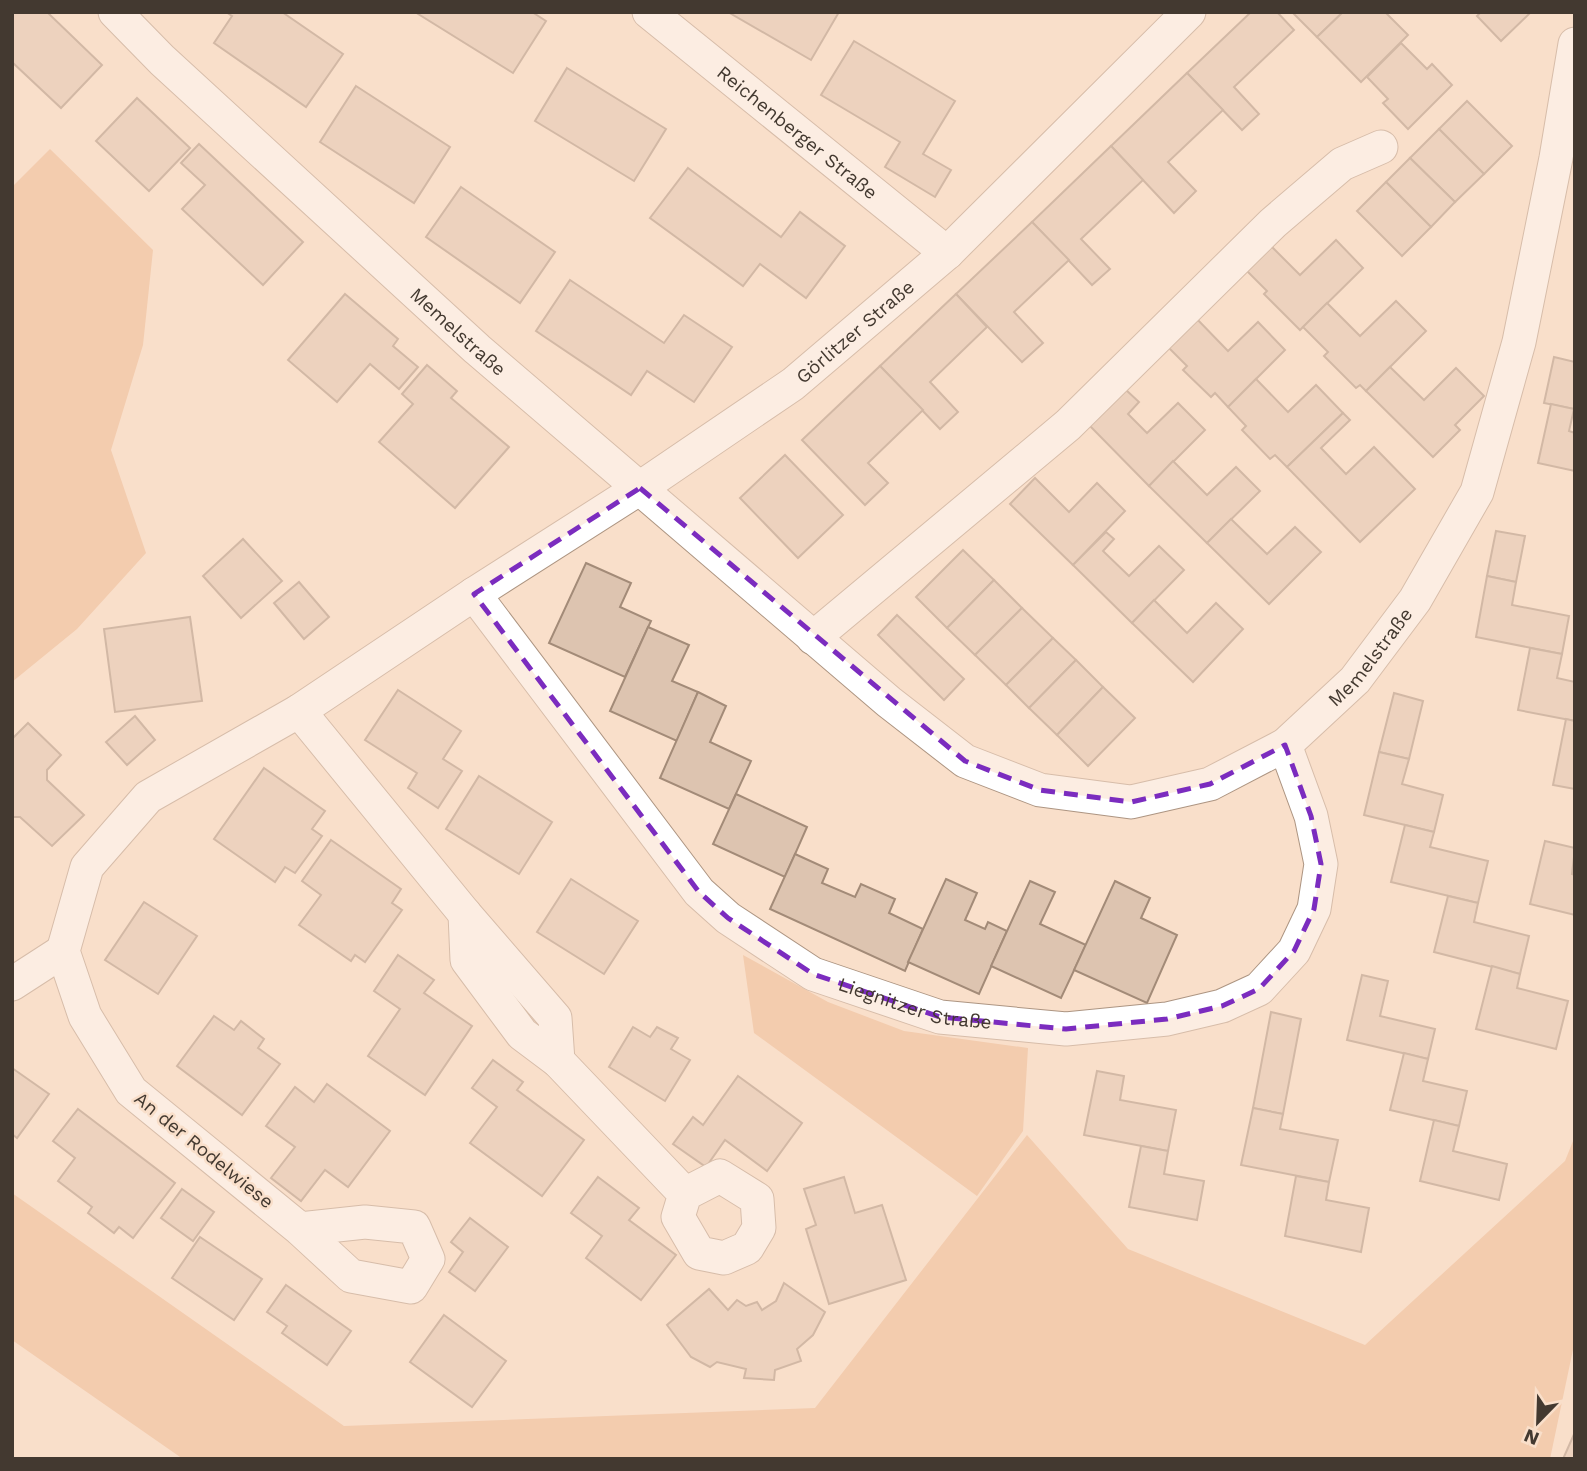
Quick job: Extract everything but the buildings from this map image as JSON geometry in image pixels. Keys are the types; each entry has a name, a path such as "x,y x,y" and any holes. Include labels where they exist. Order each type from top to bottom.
{"street":[{"name":"Memelstraße","path":"115,12 162,60 477,349 889,702 965,761 1040,790 1131,802 1210,784 1285,745 1355,680 1415,600 1477,492 1519,342 1556,158 1575,44"},
{"name":"Reichenberger Straße","path":"649,12 947,253"},
{"name":"Görlitzer Straße","path":"474,593 640,488 793,384 947,253 1189,12"},
{"path":"813,638 1068,425 1283,215 1342,164 1381,147"},
{"name":"Liegnitzer Straße","path":"474,593 699,892 728,918 813,974 940,1017 1066,1029 1167,1020 1222,1006 1259,989 1294,951 1314,909 1321,864 1311,816 1285,745"},
{"path":"12,984 63,951 87,867 148,797 299,711 474,593"},
{"path":"299,711 465,914 555,1018 558,1061 685,1194"},
{"name":"An der Rodelwiese","path":"63,951 85,1016 131,1091 300,1229"}],"highlighted area":[{"path":"640,488 965,761 1040,790 1131,802 1210,784 1285,745 1311,816 1321,864 1314,909 1294,951 1259,989 1222,1006 1167,1019 1066,1029 940,1017 813,974 728,918 699,892 474,594"}],"shaded area":[{"path":"50,149 153,250 143,345 111,450 146,553 77,629 12,682 12,187"},
{"path":"743,955 828,1002 904,1031 1028,1048 1023,1131 977,1196 754,1033"},
{"path":"1027,1135 1128,1249 1365,1345 1565,1161 1575,1136 1575,1340 1550,1459 183,1459 12,1340 12,1193 344,1426 815,1408"}]}
